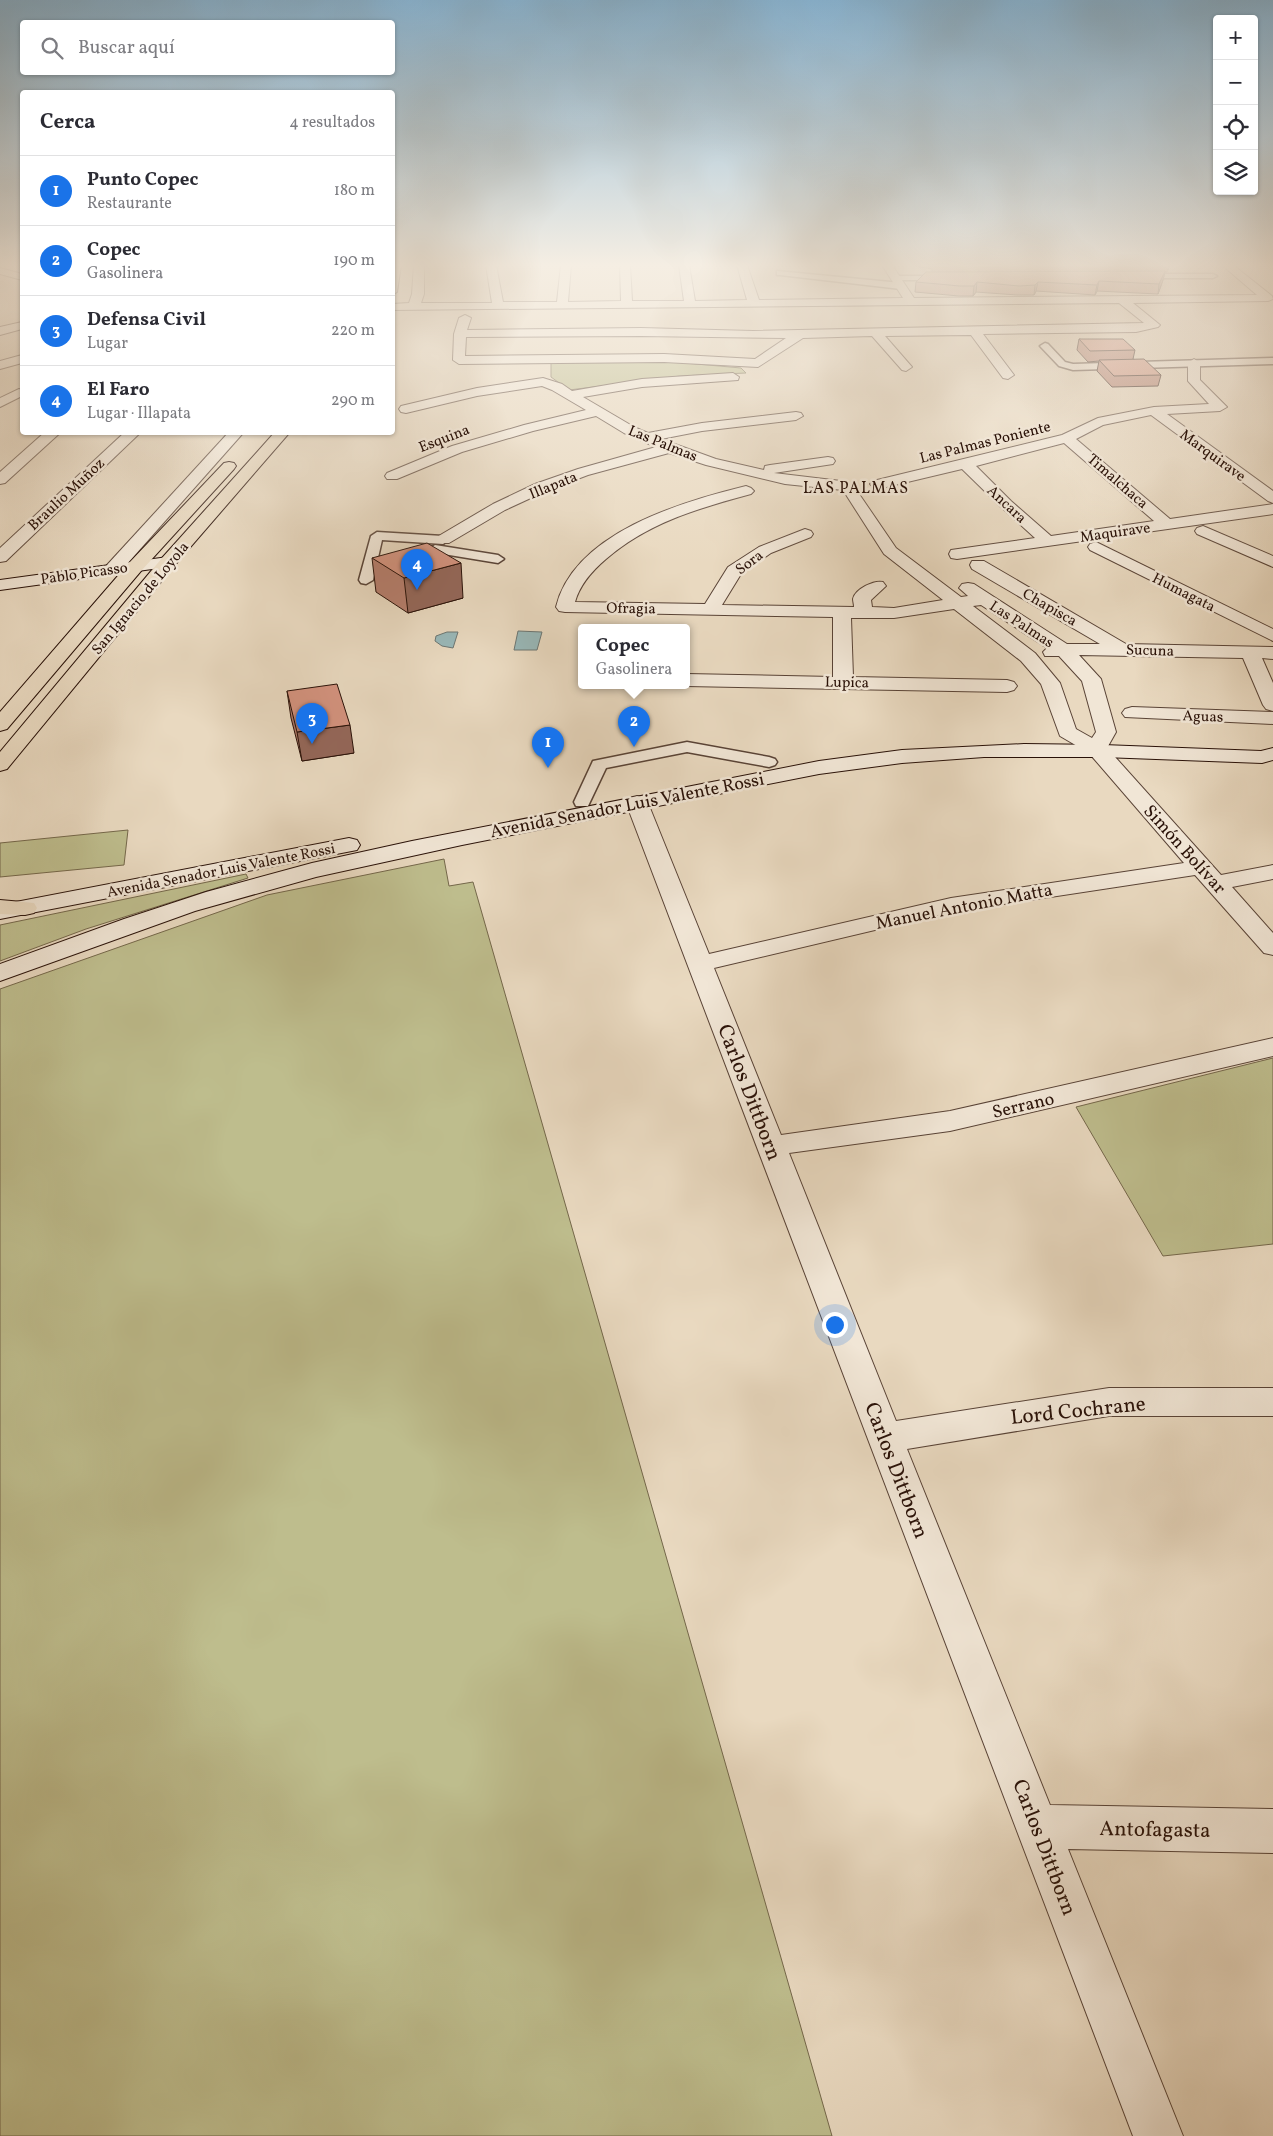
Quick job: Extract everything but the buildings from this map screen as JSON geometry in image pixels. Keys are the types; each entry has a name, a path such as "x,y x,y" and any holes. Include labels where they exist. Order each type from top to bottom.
{"main road":[{"name":"San Ignacio de Loyola","path":"0,765 168,562 280,435"},
{"name":"San Ignacio de Loyola","path":"0,725 135,566 241,454"},
{"path":"0,907 25,908"}],"street":[{"path":"1000,365 1008,375"},
{"name":"Las Palmas Poniente","path":"865,489 1067,438 1098,422 1154,411 1220,407 1194,381 1194,365"},
{"path":"569,395 642,383 747,377"},
{"name":"Las Palmas","path":"406,409 477,392 543,382 645,438 711,462 752,473 811,484 865,489"},
{"path":"0,386 19,393 0,403"},
{"name":"Marquirave","path":"1154,411 1273,498"},
{"name":"Esquina","path":"392,476 458,449 529,428 596,412"},
{"path":"645,438 702,426 796,416"},
{"path":"0,480 51,435"},
{"name":"Braulio Muñoz","path":"0,557 131,435"},
{"path":"113,570 234,435"},
{"name":"Timalchaca","path":"1067,438 1168,525"},
{"name":"Illapata","path":"435,548 500,506 556,482 607,465 670,448"},
{"path":"752,473 774,468 828,461"},
{"name":"Ancara","path":"966,464 1006,504 1049,542"},
{"name":"Las Palmas","path":"865,489 889,524 918,554 983,599 1063,650 1091,679 1101,741"},
{"name":"Las Palmas","path":"865,489 890,551 1028,657 1050,683 1067,732"},
{"name":"Ofragia","path":"746,490 666,514 627,534 602,553 576,578 568,592 565,607 894,613 983,599"},
{"name":"Maquirave","path":"957,554 1273,509"},
{"path":"1203,531 1273,562"},
{"path":"0,532 17,540"},
{"name":"Sora","path":"710,610 734,571 765,550 805,534"},
{"name":"Humagata","path":"1096,547 1273,636"},
{"name":"Pablo Picasso","path":"0,584 168,562"},
{"name":"Chapisca","path":"978,565 1122,650"},
{"path":"862,612 862,598 877,586"},
{"path":"842,612 843,682"},
{"name":"Sucuna","path":"1028,657 1063,650 1273,653"},
{"path":"1250,654 1273,705"},
{"name":"Lupica","path":"690,680 1007,686"},
{"name":"Aguas","path":"1132,713 1273,718"},
{"name":"Avenida Senador Luis Valente Rossi","path":"0,912 263,860 582,802 769,762 860,747 945,739 1067,732 1101,741 1262,757 1273,754"},
{"name":"Avenida Senador Luis Valente Rossi","path":"0,974 124,927 215,897 405,849 763,777 858,761 1101,741 1273,742"},
{"name":"Simón Bolívar","path":"1101,741 1208,875 1273,948"},
{"name":"Carlos Dittborn","path":"637,803 1158,2136"},
{"name":"Manuel Antonio Matta","path":"700,964 951,905 1208,875 1273,872"},
{"name":"Serrano","path":"770,1146 950,1121 1273,1047"},
{"name":"Lord Cochrane","path":"884,1438 1109,1402 1273,1402"},
{"name":"Antofagasta","path":"1037,1827 1273,1831"}],"lane":[{"path":"1064,365 1073,367 1143,365"},
{"path":"366,580 377,536 498,559"},
{"path":"582,802 599,764 687,747 769,762"}],"shaded area":[{"path":"551,365 704,365 741,368 746,373 680,376 569,390 551,377"},
{"path":"128,830 124,865 0,877 0,843"},
{"path":"444,859 449,886 473,882 832,2136 0,2136 0,989 267,895"},
{"path":"246,874 248,878 86,929 0,961 0,925"},
{"path":"1273,1058 1273,1244 1163,1256 1076,1107"}],"water":[{"path":"518,631 542,632 537,650 514,650"},
{"path":"447,632 458,632 453,648 442,646 435,641 436,636"}],"place":[{"name":"El Faro","path":"417,590"},
{"name":"Defensa Civil","path":"312,744"},
{"name":"Copec","path":"634,747"},
{"name":"Punto Copec","path":"548,768"}],"district":[{"name":"LAS PALMAS","path":"856,487"}]}
